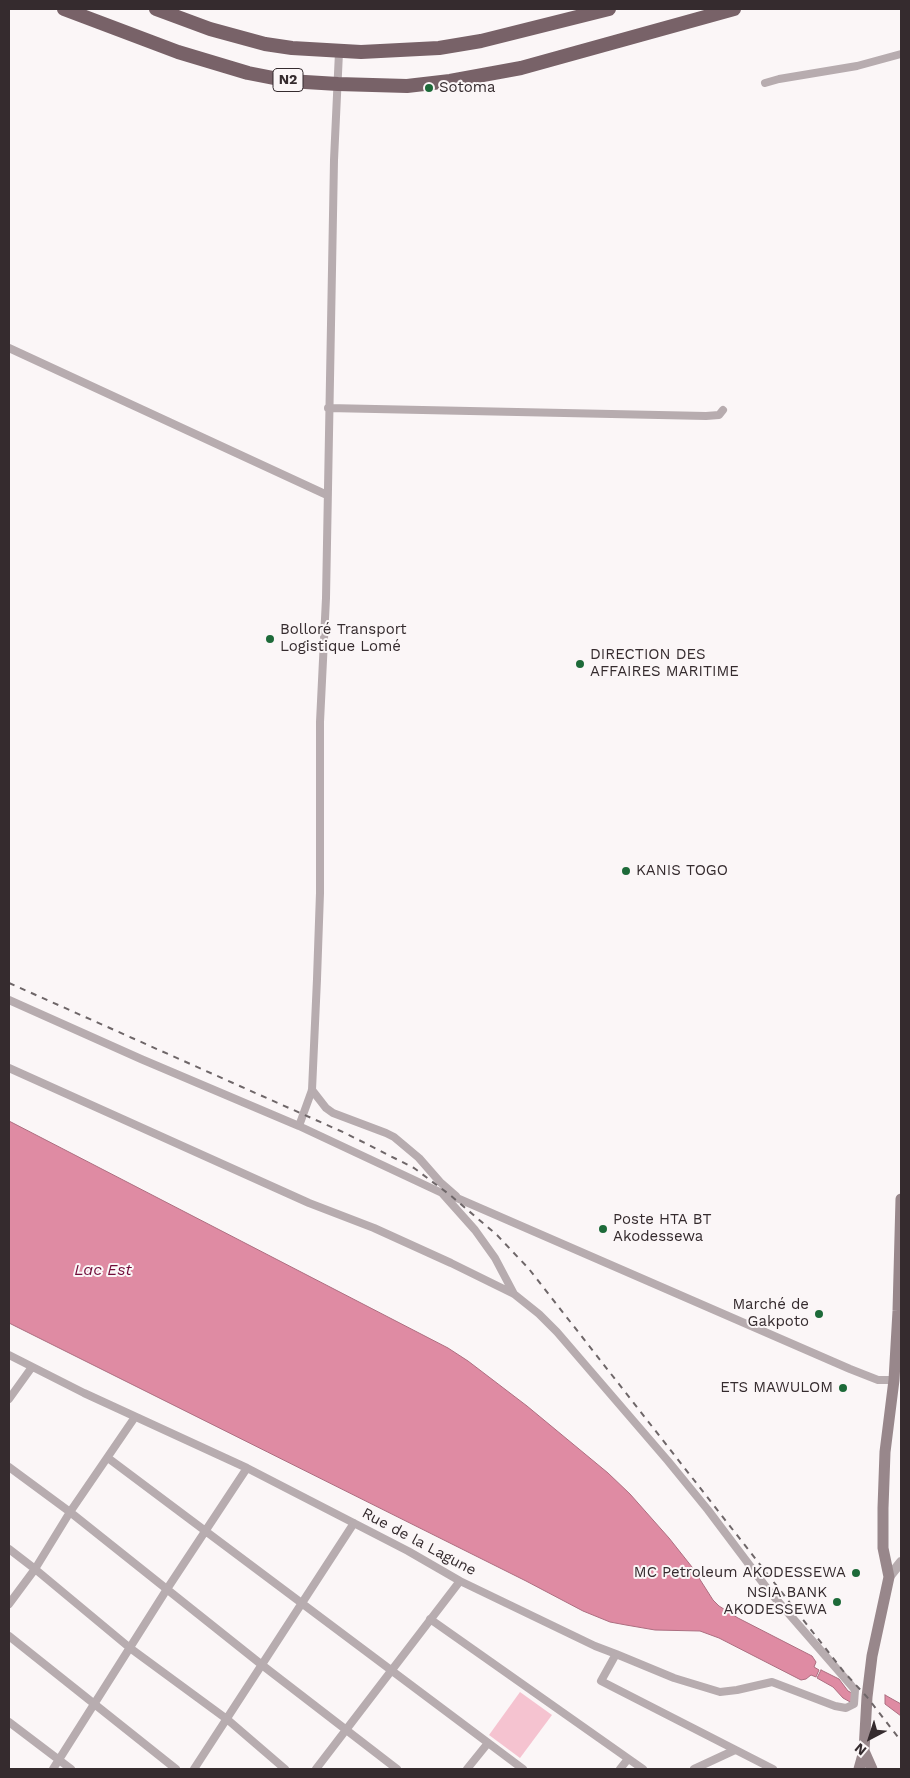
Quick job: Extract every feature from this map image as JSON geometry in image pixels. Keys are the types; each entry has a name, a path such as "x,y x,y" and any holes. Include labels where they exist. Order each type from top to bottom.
{"highway":[{"name":"N2","path":"64,9 178,52 226,68 268,78 338,84 407,86 521,68 734,9"},
{"name":"N2","path":"156,9 210,29 265,44 339,52 420,50 481,41 609,9"}],"main road":[{"path":"860,1769 864,1751 867,1697 876,1637 889,1577 883,1548 883,1508 885,1452 898,1379 901,1199"},
{"path":"864,1751 872,1769"}],"street":[{"path":"299,1126 312,1090 320,893 320,722 326,598 328,408 334,160 339,52"},
{"path":"765,83 857,66 901,54"},
{"path":"9,348 327,495"},
{"path":"328,408 706,416 719,415 723,410"},
{"path":"9,1000 141,1059 299,1126 442,1193 871,1378 883,1381 898,1379"},
{"path":"9,1068 309,1202 451,1262 514,1294"},
{"path":"312,1090 326,1108 333,1113 386,1133 398,1140 462,1201"},
{"path":"442,1193 475,1230 496,1258 514,1294"},
{"name":"Rue de la Lagune","path":"9,1355 135,1417 247,1468 460,1580 595,1646 674,1678 720,1692 772,1682 835,1706 846,1708 854,1704 855,1690 770,1591 708,1510 597,1376 551,1326 514,1294"},
{"path":"9,1399 32,1366"},
{"path":"9,1604 35,1569 70,1512 135,1417"},
{"path":"108,1458 523,1769"},
{"path":"9,1467 70,1512 262,1665 397,1769"},
{"path":"53,1769 247,1468"},
{"path":"194,1769 228,1720 354,1523"},
{"path":"9,1548 130,1648 228,1720 285,1769"},
{"path":"889,1577 901,1562"},
{"path":"316,1769 460,1580"},
{"path":"430,1619 643,1769"},
{"path":"9,1636 176,1769"},
{"path":"616,1654 601,1680 773,1769"},
{"path":"9,1722 71,1769"},
{"path":"467,1769 488,1743"},
{"path":"694,1769 735,1750"},
{"path":"620,1769 628,1759"}],"shaded area":[{"path":"520,1692 552,1715 520,1758 489,1735"}],"water":[{"name":"Lac Est","path":"9,1121 448,1348 468,1361 527,1406 608,1473 630,1494 669,1538 719,1606 738,1618 812,1656 816,1662 814,1667 819,1670 816,1677 811,1675 801,1680 719,1638 700,1631 655,1630 610,1622 583,1611 9,1323"},
{"path":"821,1670 839,1679 848,1691 852,1693 852,1703 843,1698 833,1687 817,1678"},
{"path":"885,1695 901,1704 901,1716 885,1704"}],"railway":[{"path":"9,983 345,1133 414,1168 450,1195 497,1235 529,1269 844,1672 867,1697 901,1741"}],"place":[{"name":"Sotoma","path":"429,88"},
{"name":"Bolloré Transport Logistique Lomé","path":"270,639"},
{"name":"DIRECTION DES AFFAIRES MARITIME","path":"580,664"},
{"name":"KANIS TOGO","path":"626,871"},
{"name":"Poste HTA BT Akodessewa","path":"603,1229"},
{"name":"Marché de Gakpoto","path":"819,1314"},
{"name":"ETS MAWULOM","path":"843,1388"},
{"name":"MC Petroleum AKODESSEWA","path":"856,1573"},
{"name":"NSIA BANK AKODESSEWA","path":"837,1602"}]}
